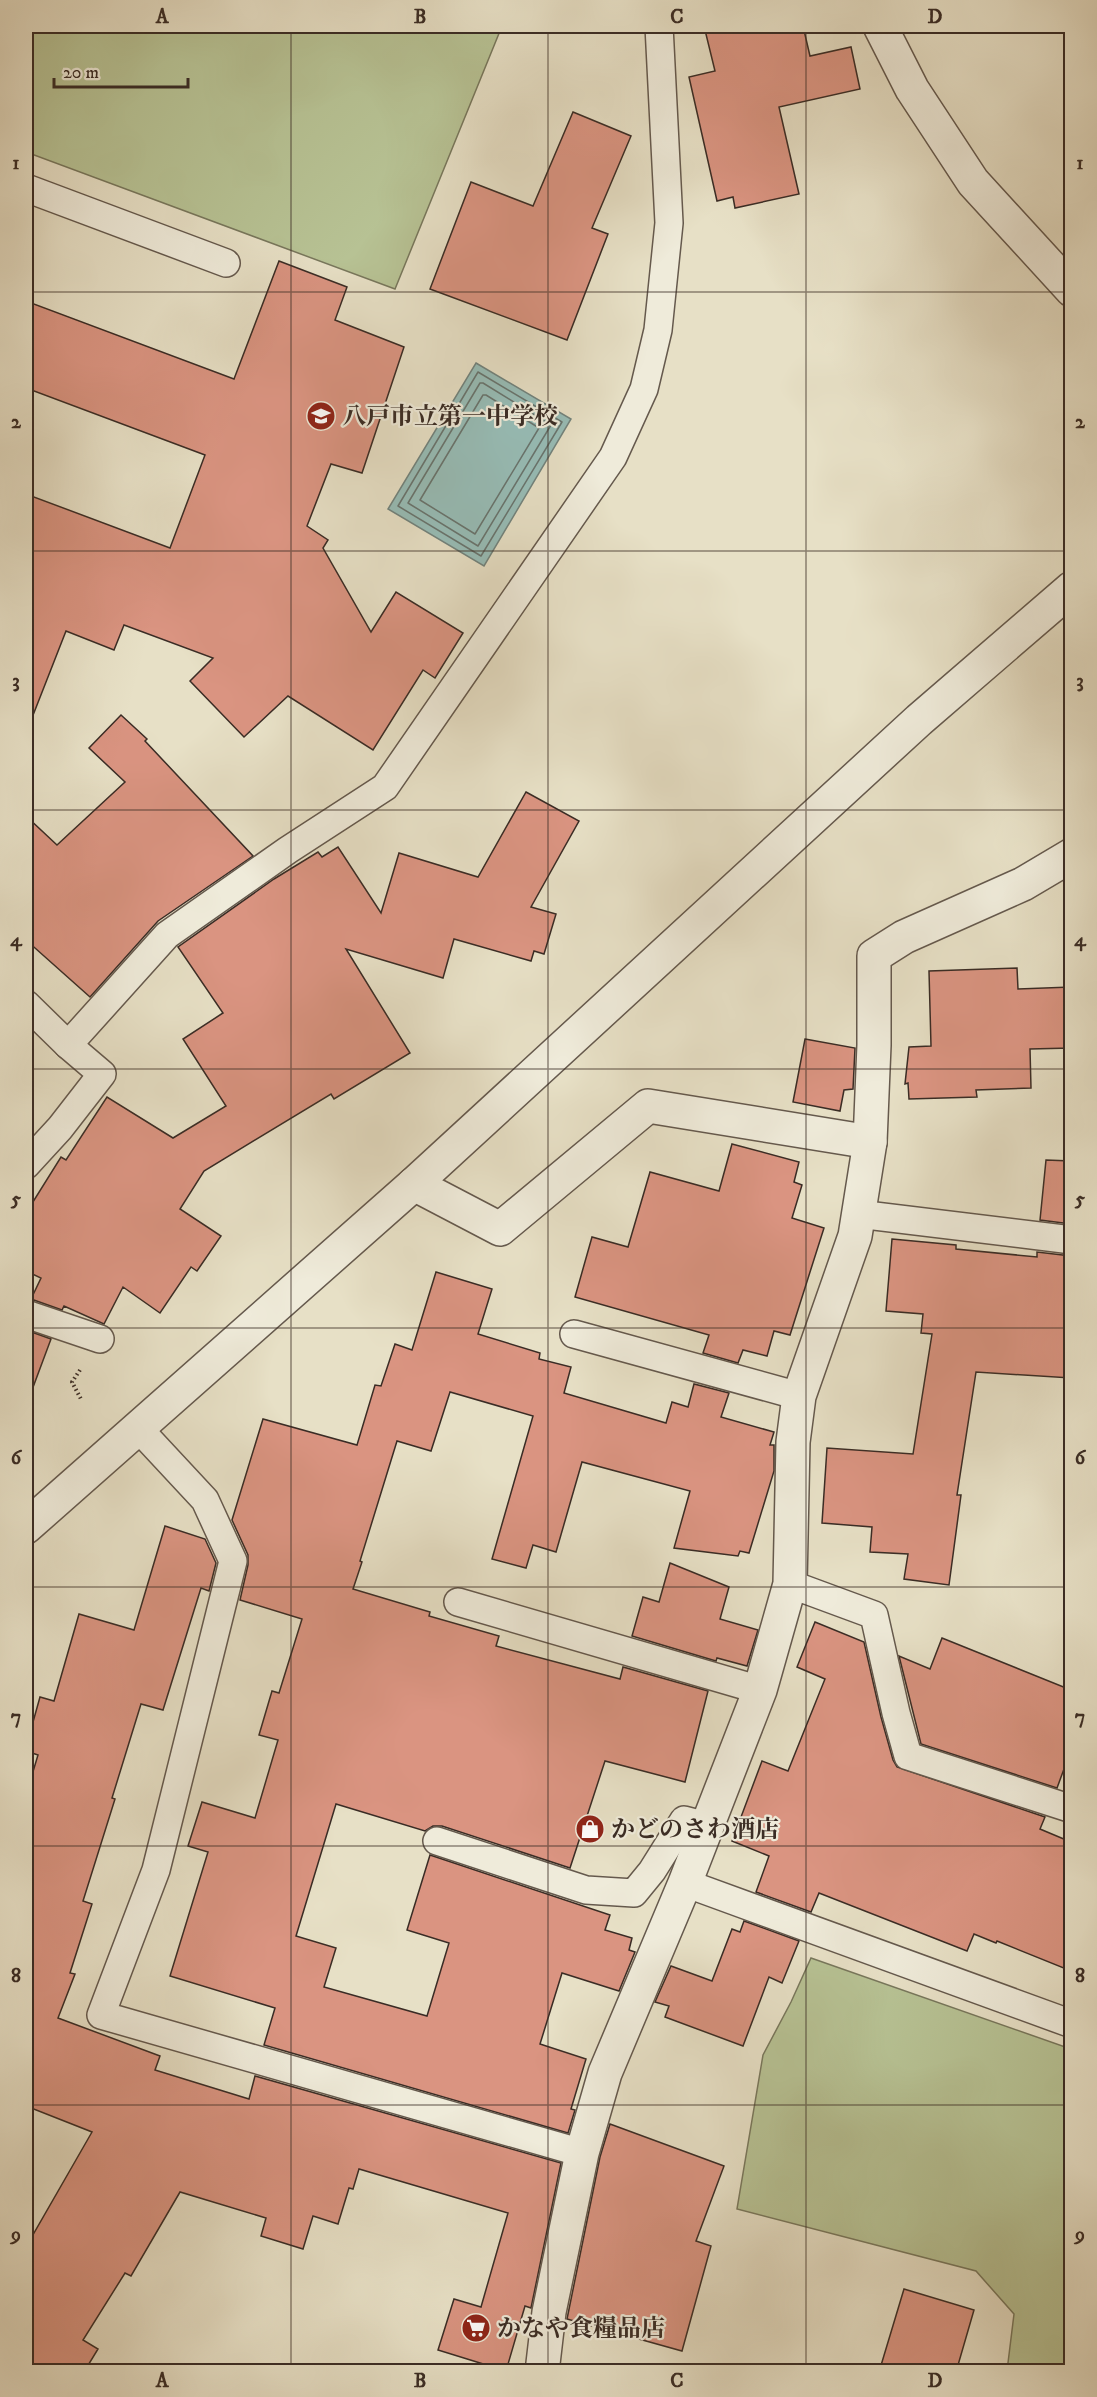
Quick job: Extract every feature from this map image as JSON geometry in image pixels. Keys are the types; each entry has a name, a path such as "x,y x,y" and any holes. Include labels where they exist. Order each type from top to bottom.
{"street":[{"path":"880,26 912,89 973,182 1071,290"},
{"path":"28,1520 138,1428 414,1184 919,720 1071,588"},
{"path":"543,2372 549,2312 582,2153 605,2073 685,1883 760,1690 790,1584 793,1442 799,1396 855,1236 870,1142 874,1045 874,956 904,938 1023,884 1071,855"},
{"path":"414,1184 500,1229 648,1106 870,1142"}],"lane":[{"path":"68,1045 167,935 288,850 386,787 613,457 644,388 658,330 669,223 659,26"},
{"path":"26,188 226,263"},
{"path":"26,1004 102,1074 60,1128 26,1165"},
{"path":"858,1214 1071,1240"},
{"path":"26,1314 100,1339"},
{"path":"574,1334 799,1396"},
{"path":"138,1428 205,1500 233,1561 156,1870 101,2015 582,2153"},
{"path":"790,1584 874,1615 908,1756 1071,1809"},
{"path":"458,1602 760,1690"},
{"path":"437,1841 586,1890 634,1893 652,1871 684,1820 707,1826"},
{"path":"685,1883 1071,2024"}],"green space":[{"path":"26,26 502,26 395,289 26,152"},
{"path":"811,1958 1071,2049 1071,2371 1007,2371 1014,2314 976,2271 737,2209 763,2055"}],"water":[{"path":"476,363 571,419 484,566 388,509"}],"building":[{"path":"704,26 803,26 810,56 851,47 860,89 779,107 799,194 735,208 733,197 717,201 689,77 715,71"},
{"path":"573,112 631,136 592,228 608,234 567,340 430,289 471,182 533,206"},
{"path":"279,261 347,287 335,320 404,347 362,473 331,464 307,526 328,540 323,548 371,632 396,592 463,633 435,678 423,670 373,750 288,696 244,737 190,681 213,658 124,625 114,650 66,631 28,728 26,727 26,494 170,548 205,455 26,388 26,301 234,379"},
{"path":"121,715 147,739 145,741 253,856 158,921 90,997 26,940 26,816 57,845 125,782 89,748"},
{"path":"526,792 579,821 531,907 556,914 544,954 534,951 531,961 454,939 443,978 346,949 410,1053 334,1099 331,1094 204,1171 180,1209 221,1236 197,1271 191,1267 160,1313 123,1287 104,1324 64,1306 62,1310 31,1299 41,1278 26,1271 26,1213 61,1157 66,1160 107,1097 173,1138 226,1106 183,1039 223,1013 178,947 274,879 318,852 322,857 338,847 381,913 399,853 478,877"},
{"path":"1017,968 1018,989 1071,987 1071,1048 1030,1049 1031,1088 976,1090 977,1097 909,1099 908,1083 905,1084 909,1047 931,1046 929,971"},
{"path":"805,1039 855,1048 853,1089 844,1090 840,1111 793,1102"},
{"path":"732,1144 799,1162 794,1182 802,1185 792,1218 824,1228 790,1335 774,1331 767,1356 743,1350 738,1363 703,1353 709,1335 575,1297 592,1237 628,1247 650,1172 719,1191"},
{"path":"1046,1160 1071,1161 1071,1224 1040,1220"},
{"path":"892,1239 956,1245 956,1249 1037,1257 1037,1252 1071,1256 1071,1378 976,1372 957,1495 961,1495 949,1585 904,1579 908,1554 870,1552 872,1527 822,1523 827,1448 913,1454 932,1334 921,1333 923,1314 886,1311"},
{"path":"436,1272 492,1289 478,1334 540,1353 539,1359 571,1367 564,1393 666,1423 672,1402 688,1407 694,1384 729,1393 721,1417 774,1432 770,1445 774,1445 774,1471 749,1553 740,1551 738,1556 674,1548 690,1491 582,1462 556,1552 533,1545 526,1568 492,1559 533,1416 450,1392 431,1451 397,1441 360,1561 362,1562 353,1589 430,1612 429,1616 499,1636 496,1646 620,1679 623,1667 708,1691 685,1782 605,1761 570,1868 442,1826 433,1826 425,1831 336,1804 296,1936 336,1948 324,1987 427,2016 449,1943 407,1930 430,1855 610,1915 605,1930 632,1938 629,1950 635,1952 619,1991 562,1973 540,2044 586,2059 571,2109 575,2110 568,2133 264,2045 275,2008 170,1976 208,1852 188,1846 202,1802 255,1818 278,1740 259,1735 272,1691 279,1693 302,1619 240,1600 248,1555 232,1520 263,1419 357,1445 375,1385 381,1386 395,1344 412,1350"},
{"path":"26,1330 51,1339 29,1398 26,1397"},
{"path":"165,1526 205,1539 216,1563 209,1591 201,1588 163,1710 141,1704 112,1798 115,1799 83,1901 92,1904 70,1973 75,1974 58,2018 160,2056 155,2070 249,2099 255,2076 561,2163 531,2308 525,2306 506,2371 438,2350 454,2299 481,2307 508,2213 359,2169 353,2189 349,2188 338,2224 313,2216 303,2249 261,2236 266,2218 180,2192 131,2276 125,2273 83,2340 98,2349 84,2372 46,2372 26,2359 26,2247 92,2132 26,2106 26,1795 38,1755 26,1751 26,1747 40,1697 54,1701 79,1614 134,1630"},
{"path":"670,1563 729,1587 720,1619 758,1630 747,1666 717,1658 716,1661 632,1636 643,1597 659,1602"},
{"path":"815,1622 864,1642 881,1717 897,1767 1045,1817 1040,1829 1071,1842 1071,1971 974,1934 967,1951 819,1893 811,1912 756,1892 769,1856 732,1841 762,1761 788,1771 825,1679 797,1667"},
{"path":"942,1638 1071,1690 1071,1750 1057,1788 921,1744 899,1656 930,1669"},
{"path":"744,1921 799,1941 782,1983 769,1977 743,2046 665,2017 669,2006 655,2002 671,1966 712,1981 732,1929 740,1932"},
{"path":"610,2124 724,2166 696,2241 711,2246 682,2351 567,2319 600,2157"},
{"path":"904,2289 974,2310 956,2372 879,2372"}],"place":[{"name":"八戸市立第一中学校","path":"321,416"},
{"name":"かどのさわ酒店","path":"590,1829"},
{"name":"かなや食糧品店","path":"476,2328"}]}
